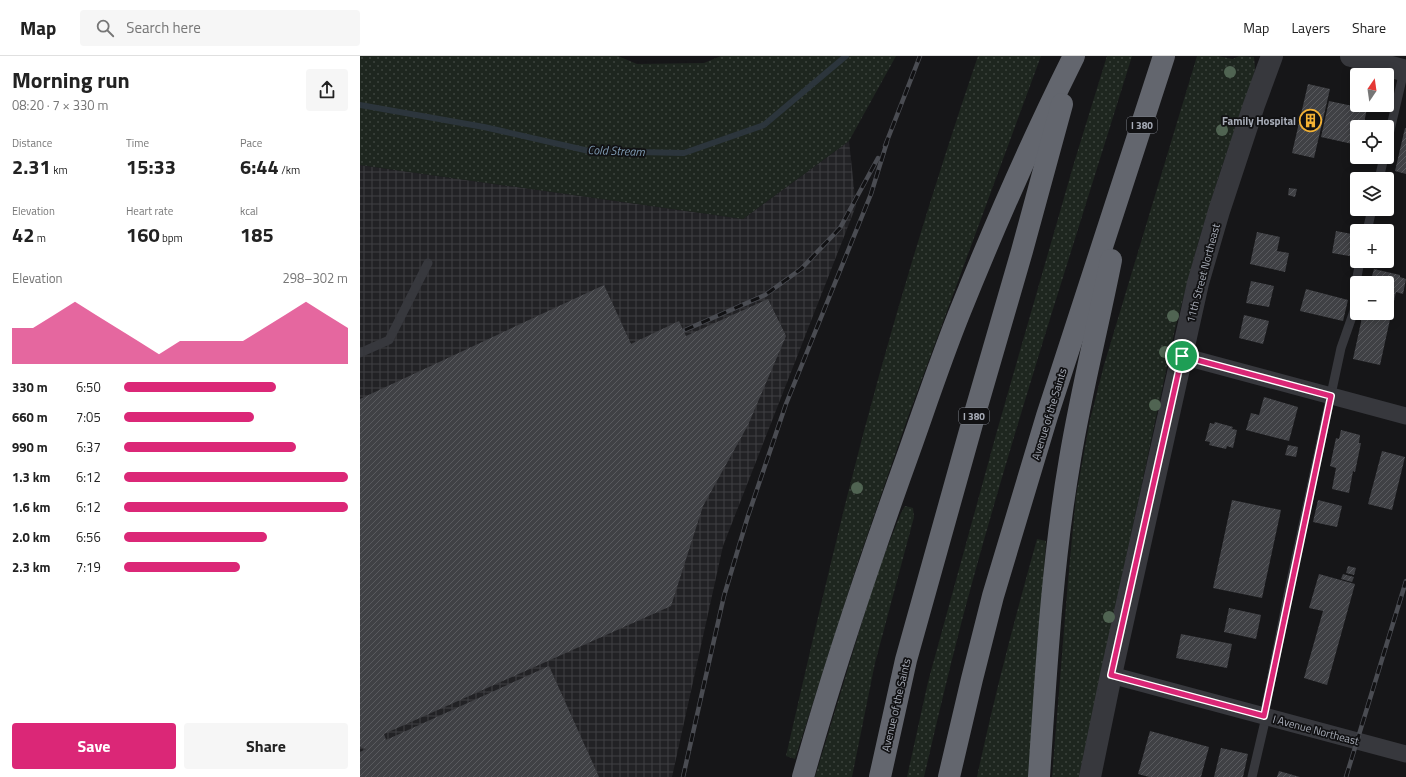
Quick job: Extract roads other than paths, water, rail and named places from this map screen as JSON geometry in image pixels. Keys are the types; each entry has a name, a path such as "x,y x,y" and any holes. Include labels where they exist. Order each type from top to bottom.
{"highway":[{"path":"803,777 848,628 892,498 959,315 1012,188 1044,117 1074,56"},
{"name":"Avenue of the Saints","path":"880,777 906,660 1022,251 1074,56"},
{"name":"Avenue of the Saints","path":"950,777 972,679 993,596 1047,416 1126,176 1161,64"},
{"path":"1039,777 1054,580 1061,520 1070,458 1111,261 1126,176"}],"street":[{"name":"11th Street Northeast","path":"1090,777 1111,675 1198,283 1219,211 1272,56"},
{"path":"1351,56 1405,71"},
{"path":"1182,356 1406,416"},
{"name":"I Avenue Northeast","path":"1111,675 1406,754"}],"lane":[{"path":"1393,120 1405,71"},
{"path":"360,353 389,340 428,262"},
{"path":"1252,777 1341,348 1354,311 1359,268"}],"waterway":[{"name":"Cold Stream","path":"360,105 484,127 589,151 684,153 764,125 846,56"}],"railway":[{"path":"885,146 920,56"},
{"path":"683,777 724,596 748,516 786,404 871,194 887,142"},
{"path":"685,330 765,295 801,269 840,228 878,158"},
{"path":"1346,777 1406,581"}],"place":[{"name":"Family Hospital","path":"1311,121"}]}
